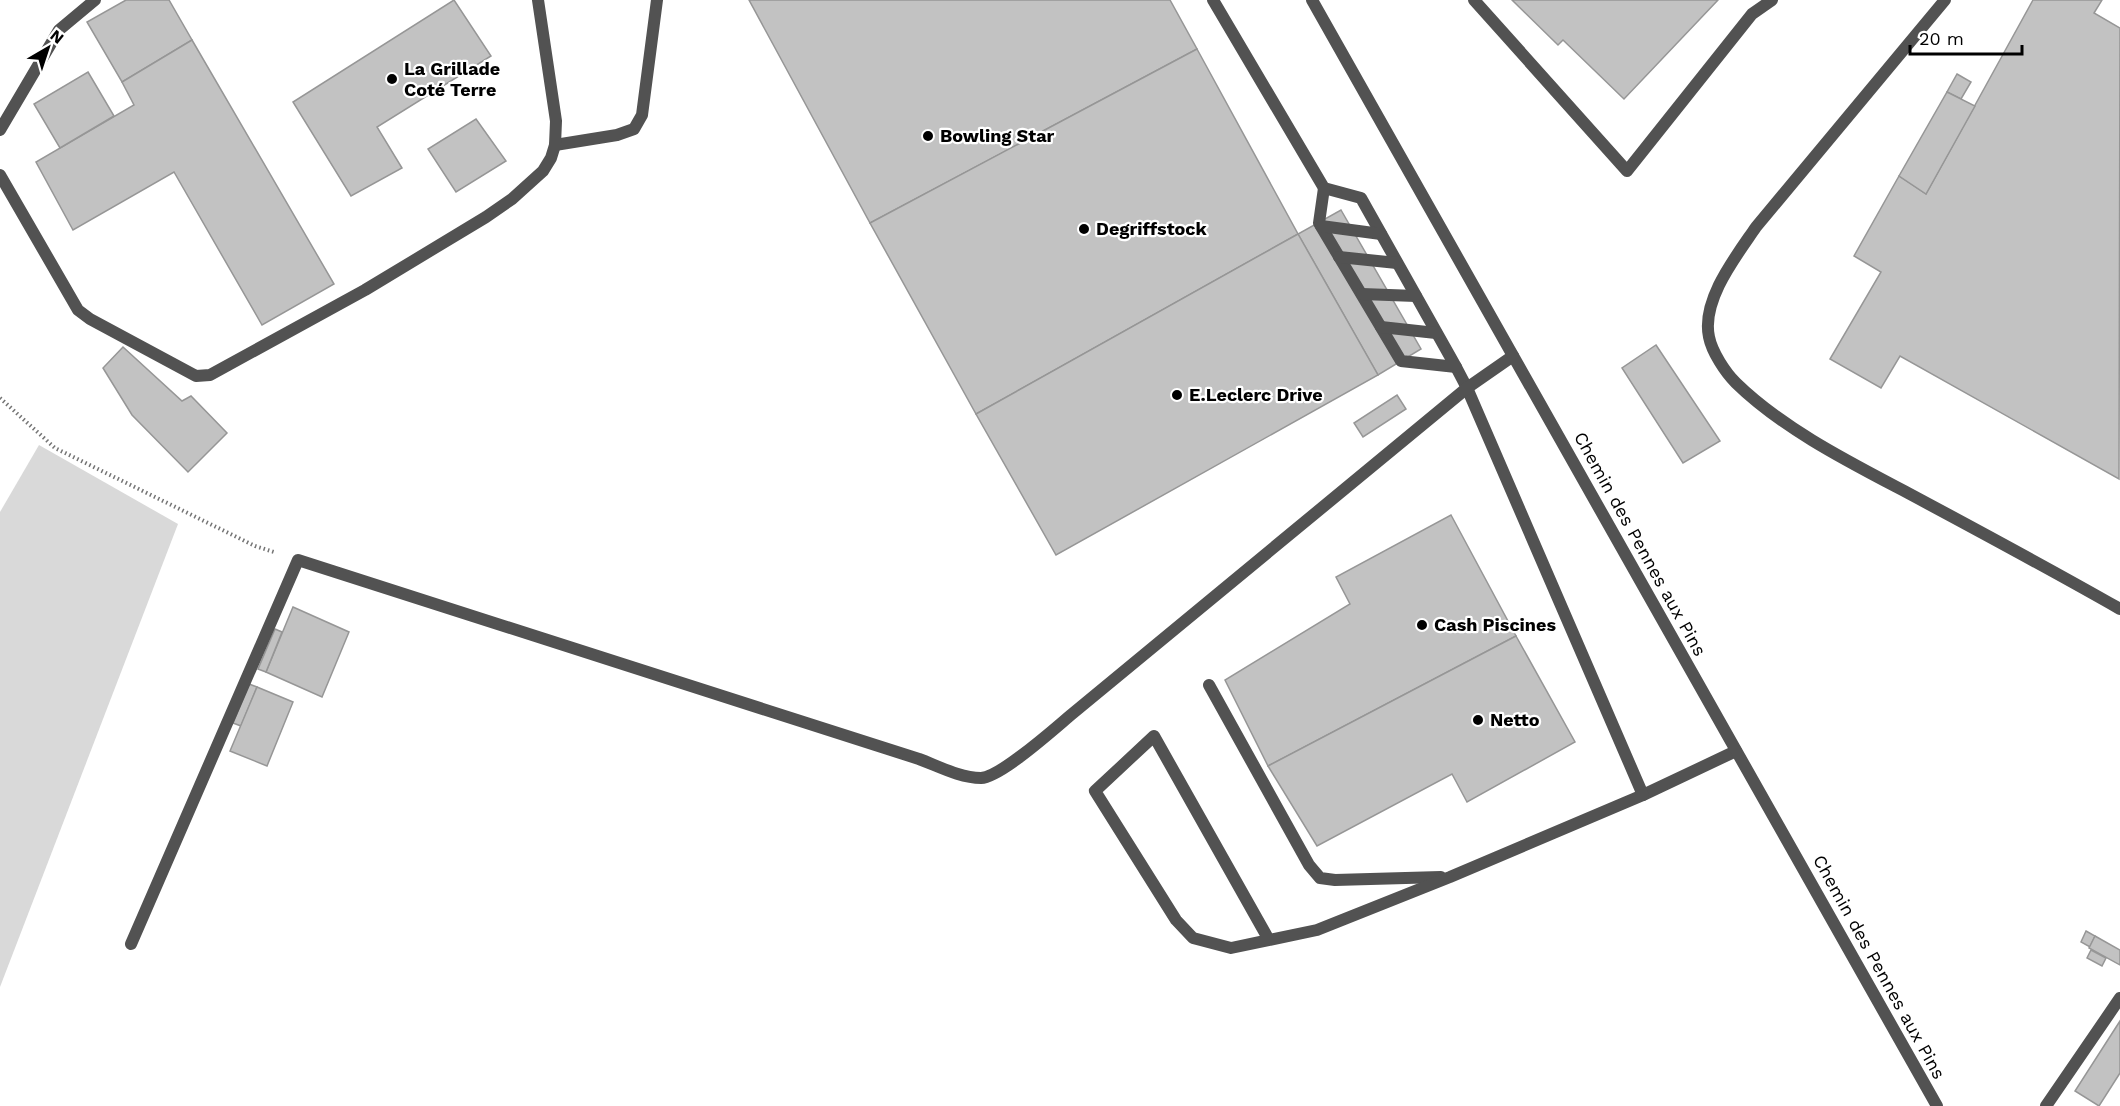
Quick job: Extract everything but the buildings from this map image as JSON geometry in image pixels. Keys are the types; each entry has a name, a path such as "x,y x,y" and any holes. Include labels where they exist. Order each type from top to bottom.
{"street":[{"path":"0,130 59,30 95,0"},
{"path":"0,175 78,310 90,319 196,375 210,375 366,290 486,217 512,199 543,171 555,145 555,104 538,0"},
{"path":"555,145 618,135 634,129 642,115 657,0"},
{"path":"1213,0 1324,188 1319,222 1401,361 1456,367"},
{"name":"Chemin des Pennes aux Pins","path":"1312,0 1937,1106"},
{"path":"1474,0 1627,171 1752,14 1772,0"},
{"path":"1945,0 1756,227 1717,289 1707,321 1709,338 1718,358 1735,382 1782,420 1846,460 2056,572 2120,609"},
{"path":"1324,188 1361,198 1456,367 1643,795"},
{"path":"1321,226 1381,234"},
{"path":"1339,256 1397,263"},
{"path":"1362,294 1416,296"},
{"path":"1381,327 1436,333"},
{"path":"131,944 298,560 965,776 983,778 1005,767 1072,714 1467,388 1514,356"},
{"path":"1209,686 1310,865 1320,878 1335,880 1450,877"},
{"path":"1269,940 1154,736 1095,791 1176,920 1193,938 1230,948 1269,940 1317,930 1450,877 1643,795 1736,751"},
{"path":"2046,1106 2120,998"}],"path":[{"path":"0,398 55,448 255,546 298,560"}],"shaded area":[{"path":"39,445 178,524 0,987 0,512"}],"place":[{"name":"La Grillade Coté Terre","path":"392,79"},
{"name":"Bowling Star","path":"928,136"},
{"name":"Degriffstock","path":"1084,229"},
{"name":"E.Leclerc Drive","path":"1177,395"},
{"name":"Cash Piscines","path":"1422,625"},
{"name":"Netto","path":"1478,720"}]}
